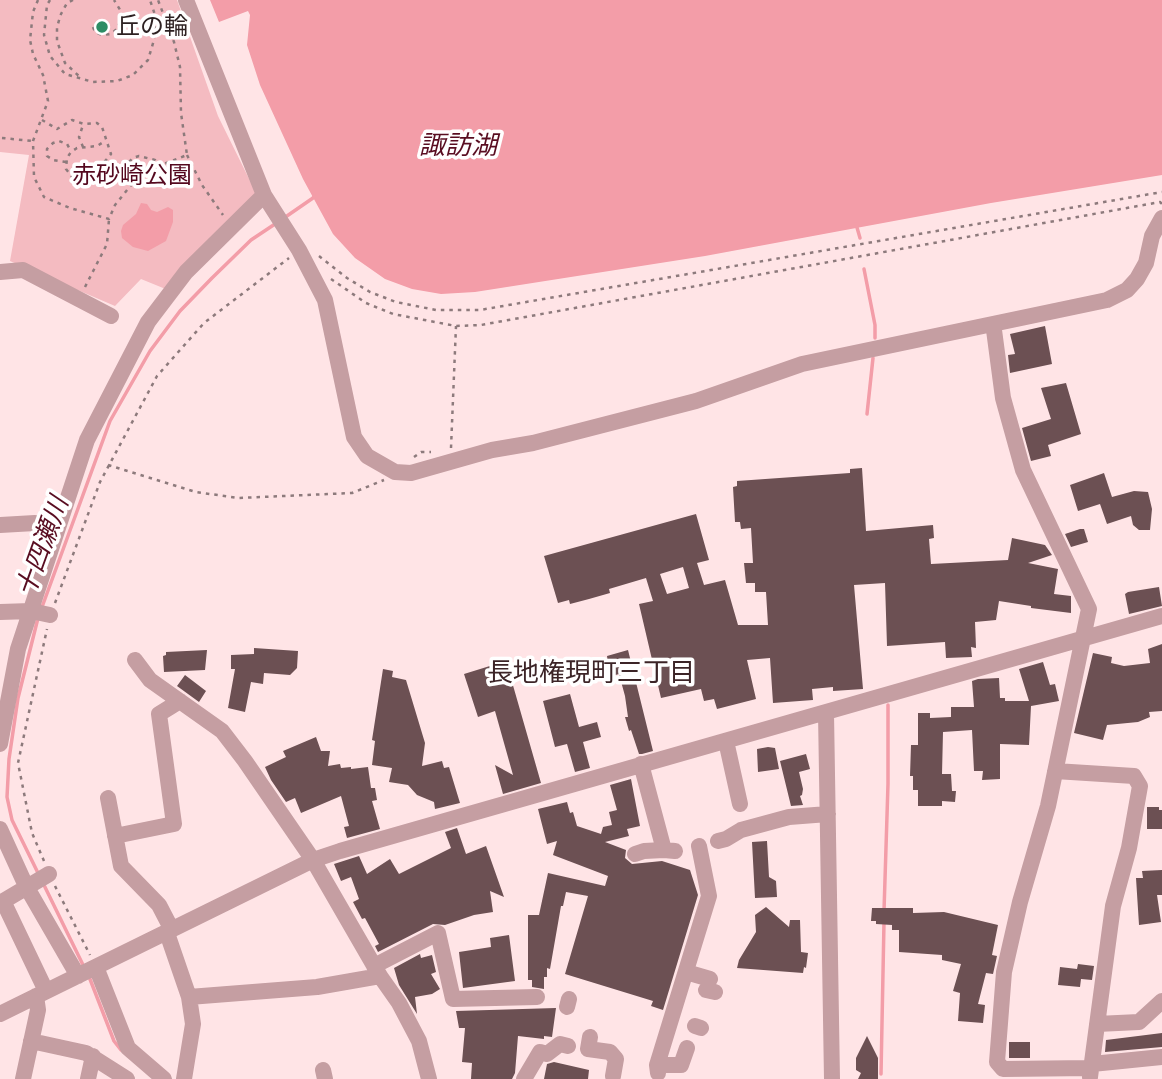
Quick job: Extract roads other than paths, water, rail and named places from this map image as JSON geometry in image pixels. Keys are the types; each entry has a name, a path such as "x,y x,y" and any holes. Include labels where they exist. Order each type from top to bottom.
{"street":[{"path":"186,0 266,199 312,273 325,300 349,424 354,437 367,456 395,472 411,473 451,457 696,401 802,364 1107,300 1127,290 1137,279 1146,263 1162,206"},
{"path":"0,744 18,649 41,613 87,440 148,322 186,272 232,226 266,199"},
{"path":"0,272 23,270 111,316"},
{"path":"994,330 1003,398 1023,470 1089,609 1048,806 1020,902 1004,972 997,1062 1003,1069 1091,1070 1162,1057"},
{"path":"0,525 35,523"},
{"path":"0,612 41,613"},
{"path":"0,1014 313,860 641,764 707,753 726,741 1162,616"},
{"path":"135,660 150,680 222,731 246,761 313,860 377,971 400,1003 419,1041 429,1079"},
{"path":"116,836 174,824 159,713 180,701"},
{"path":"826,713 832,1079"},
{"path":"726,741 740,804"},
{"path":"635,854 645,851 670,851 641,764"},
{"path":"1055,771 1134,776 1139,786 1129,848 1113,906 1091,1070"},
{"path":"108,798 121,866 159,905 170,931 190,998 193,1024 184,1079"},
{"path":"722,843 741,830 789,817 828,814"},
{"path":"0,829 28,886 87,972 128,1048 164,1079"},
{"path":"687,1048 681,1065 658,1069 659,1036 686,972 709,896 699,846"},
{"path":"23,1079 41,993 1,902 48,875"},
{"path":"190,998 317,987 377,971 438,933 453,999 537,997"},
{"path":"686,972 710,987"},
{"path":"1097,1024 1139,1022 1162,1001"},
{"path":"590,1037 588,1049 610,1052 616,1059 613,1076"},
{"path":"31,1041 93,1056 127,1079"},
{"path":"524,1079 540,1052 548,1054 563,1042"},
{"path":"88,1079 93,1056"}],"water":[{"name":"諏訪湖","path":"210,0 1162,0 1162,175 991,203 705,256 475,292 441,294 412,289 385,279 355,258 333,234 303,179 260,85 247,45 250,15 248,11 219,22"},
{"path":"141,203 157,212 168,207 173,210 173,222 166,241 148,251 133,247 122,238 123,225 136,214"}],"waterway":[{"name":"十四瀬川","path":"284,218 314,196"},
{"name":"十四瀬川","path":"42,607 110,421 150,351 180,311 212,278 251,240 278,222"},
{"path":"856,224 860,238"},
{"path":"864,269 875,338"},
{"path":"867,414 873,358"},
{"name":"十四瀬川","path":"38,618 18,698 9,759 7,797 12,820 38,873"},
{"path":"884,911 888,705"},
{"name":"十四瀬川","path":"43,883 84,967"},
{"path":"881,1074 884,922"},
{"name":"十四瀬川","path":"88,974 114,1041 121,1050"}],"place":[{"name":"丘の輪","path":"102,27"}],"district":[{"name":"長地権現町三丁目","path":"591,673"}],"park label":[{"name":"赤砂崎公園","path":"132,176"}]}
